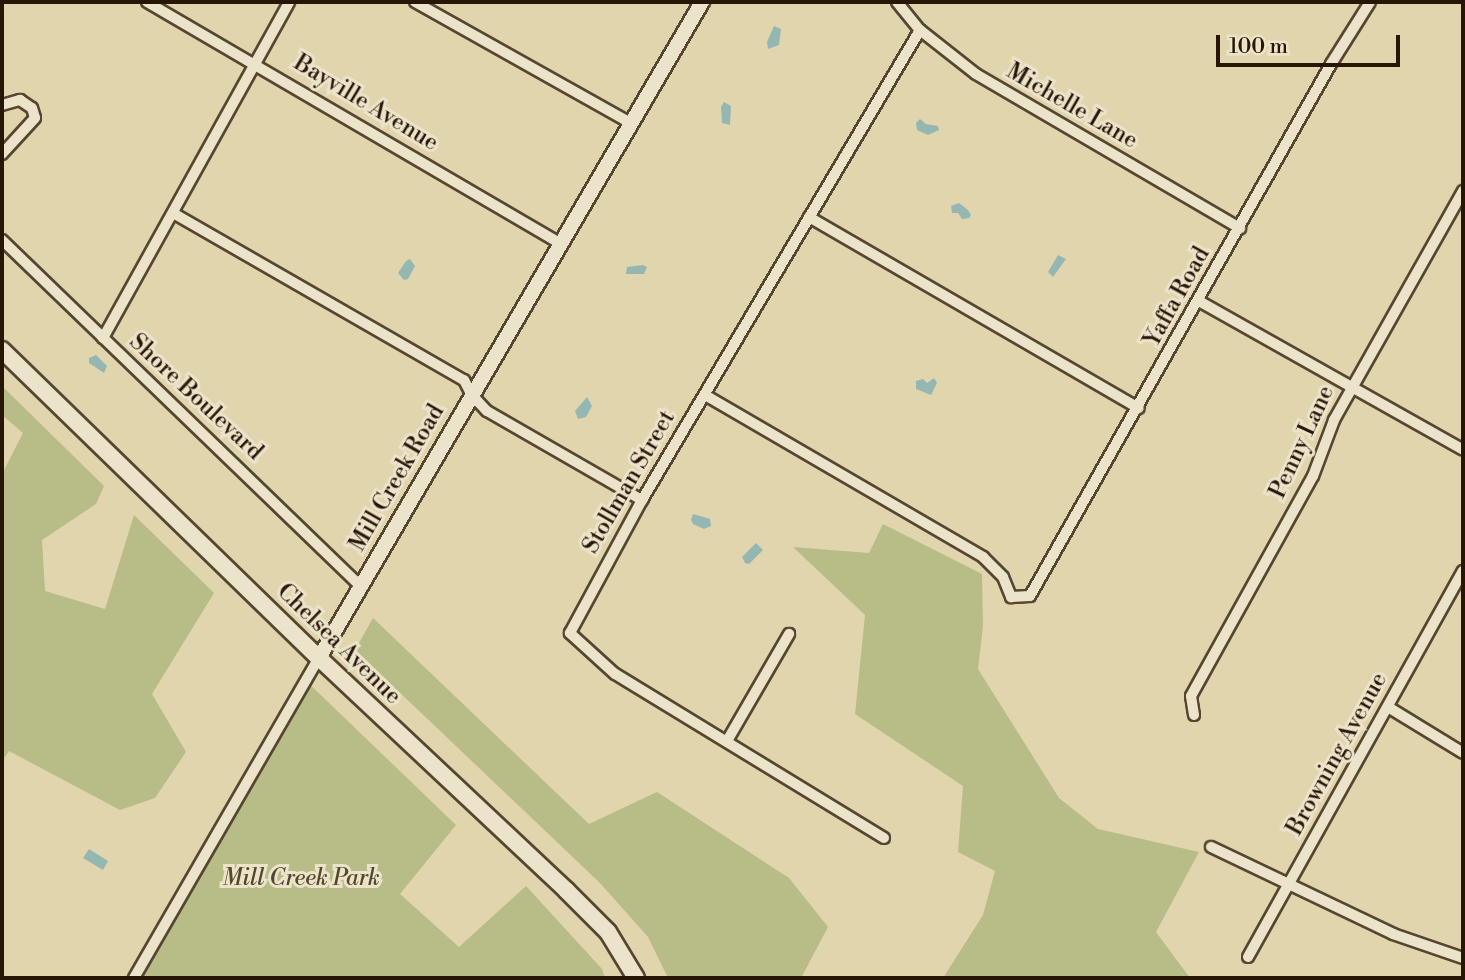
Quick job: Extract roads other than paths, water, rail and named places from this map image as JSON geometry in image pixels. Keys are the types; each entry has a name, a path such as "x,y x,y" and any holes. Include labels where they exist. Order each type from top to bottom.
{"main road":[{"name":"Chelsea Avenue","path":"2,350 319,658 608,932 636,978"}],"street":[{"name":"Bayville Avenue","path":"147,2 255,62 561,244"},
{"path":"103,338 289,2"},
{"path":"415,2 631,123"},
{"name":"Mill Creek Road","path":"134,978 701,2"},
{"name":"Michelle Lane","path":"897,2 920,30 976,74 1240,228"},
{"name":"Yaffa Road","path":"705,395 982,557 1003,577 1011,597 1030,596 1139,408 1331,64 1370,2"},
{"name":"Stollman Street","path":"884,838 615,674 570,633 582,614 593,586 642,500 920,30"},
{"path":"2,105 20,100 32,108 35,118 2,154"},
{"name":"Penny Lane","path":"1194,715 1191,696 1313,476 1334,420 1351,387 1463,191"},
{"path":"173,213 464,380 471,394 487,411 642,500"},
{"path":"810,217 1139,408"},
{"name":"Shore Boulevard","path":"2,240 360,586"},
{"path":"1199,300 1463,450"},
{"name":"Browning Avenue","path":"1248,957 1463,571"},
{"path":"727,741 789,634"},
{"path":"1388,707 1463,752"},
{"path":"1211,847 1393,934 1463,958"}],"water":[{"path":"774,26 781,29 779,45 768,49 767,42"},
{"path":"724,102 731,106 730,125 722,123 721,107"},
{"path":"920,119 926,124 938,126 939,130 928,135 917,130 916,123"},
{"path":"959,203 968,210 971,215 969,218 962,219 958,213 952,213 951,206"},
{"path":"1058,255 1066,259 1053,277 1048,272"},
{"path":"410,259 415,266 408,279 404,280 398,273"},
{"path":"627,267 647,267 644,274 626,274"},
{"path":"96,355 107,366 104,373 89,363 89,358"},
{"path":"934,378 937,383 931,395 916,389 916,381 923,379 927,383"},
{"path":"587,397 592,406 586,417 578,419 575,411"},
{"path":"693,514 710,519 711,526 704,529 693,524"},
{"path":"756,543 763,550 749,564 745,563 742,557"},
{"path":"89,849 108,861 103,870 83,858"}],"park label":[{"name":"Mill Creek Park","path":"301,878"}]}
